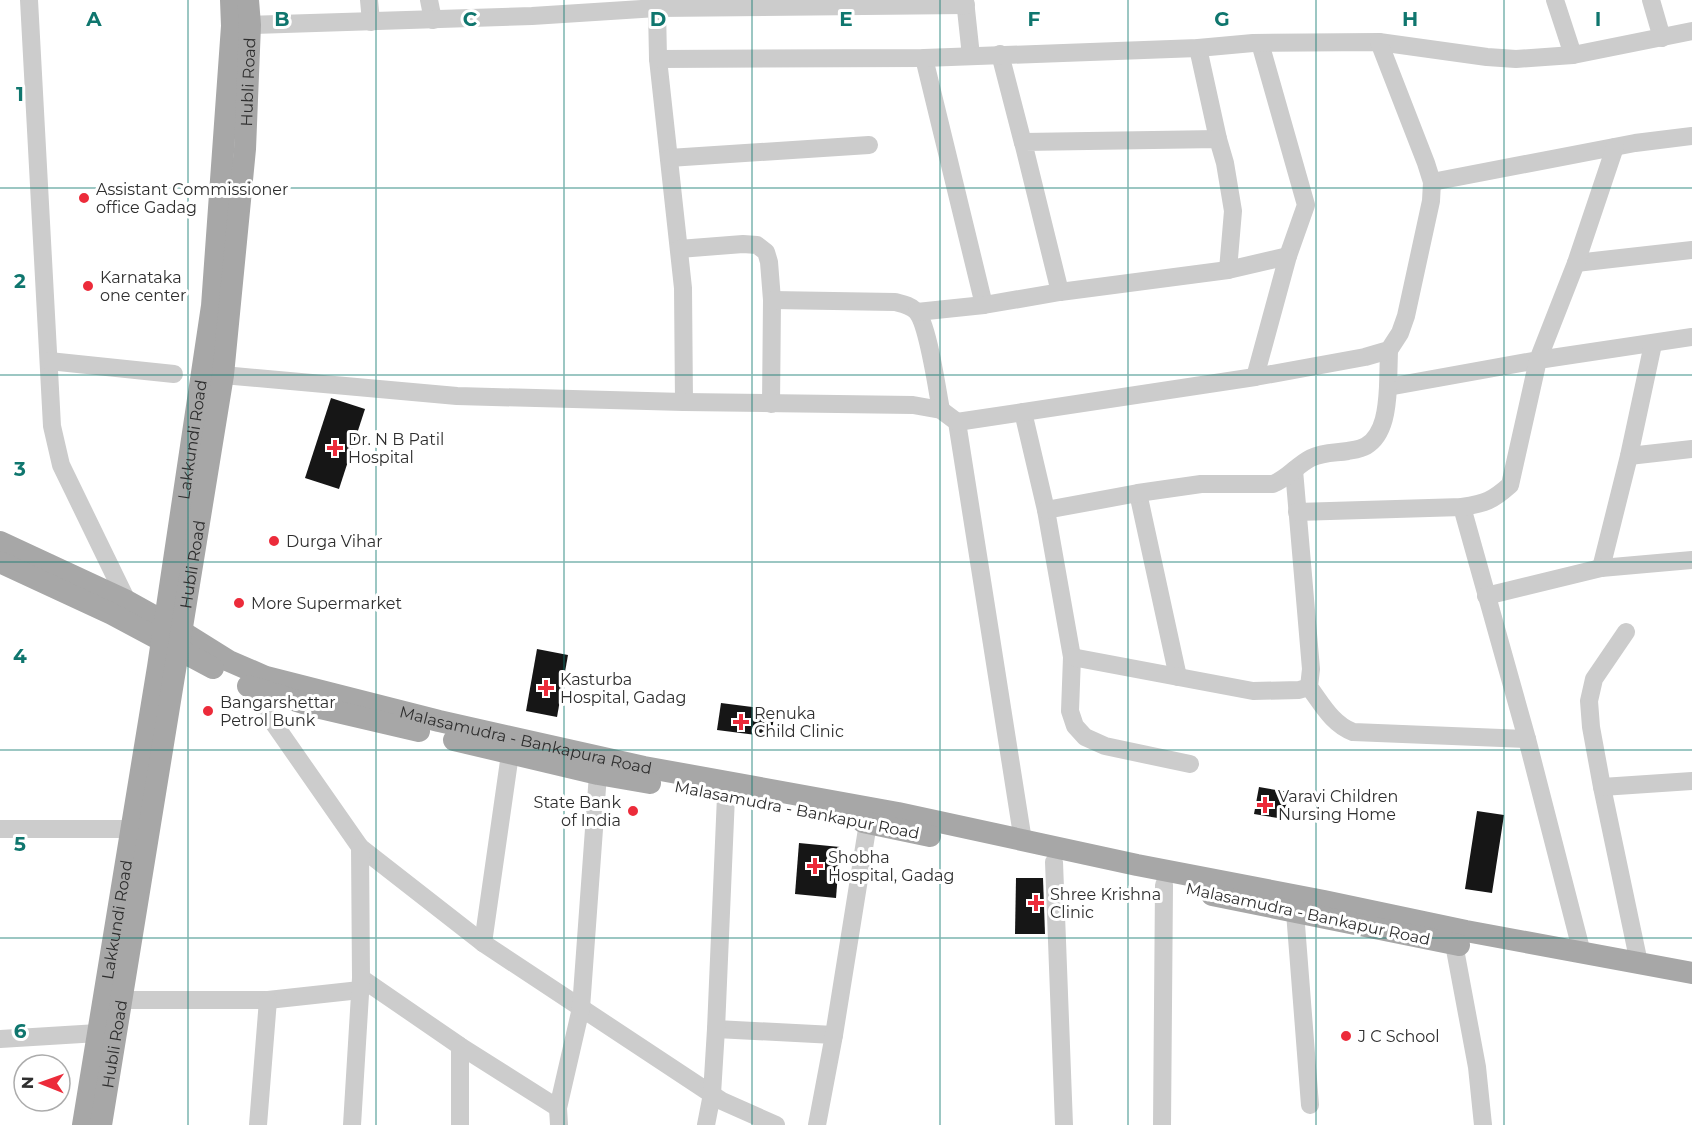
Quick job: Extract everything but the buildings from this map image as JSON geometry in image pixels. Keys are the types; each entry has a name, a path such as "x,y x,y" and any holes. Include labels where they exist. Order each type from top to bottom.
{"main road":[{"name":"Lakkundi Road","path":"83,1125 131,829 172,635 212,306 231,37 231,0"},
{"name":"Hubli Road","path":"100,1125 122,1000 172,635 223,375 245,149 250,25 248,0"},
{"path":"0,542 128,601 172,635"},
{"path":"0,562 172,635"},
{"name":"Malasamudra - Bankapur Road","path":"172,635 247,686 316,707 510,754 598,774 868,823 1454,944 1692,987"},
{"name":"Malasamudra - Bankapura Road","path":"172,635 266,677 428,718 644,767 897,813 1023,841 1466,931 1692,973"}],"street":[{"path":"29,0 52,426 61,465 128,601"},
{"path":"369,0 371,22"},
{"path":"429,0 433,20"},
{"path":"1555,0 1573,55"},
{"path":"1651,0 1662,38"},
{"path":"250,25 433,20 485,9 656,4 965,3 971,56"},
{"path":"656,4 658,59 684,288 684,402"},
{"path":"658,59 924,58 1198,48 1260,43 1379,42 1516,59 1573,55 1692,31"},
{"path":"1046,510 1201,484 1273,484 1281,481 1313,456 1366,446 1377,435 1388,405 1389,350 1400,333 1406,316 1431,201 1432,182 1379,42"},
{"path":"1255,377 1288,256 1305,205 1260,43"},
{"path":"1198,48 1225,163 1233,211 1228,270"},
{"path":"1000,54 1060,292"},
{"path":"924,58 984,305"},
{"path":"1432,182 1635,143 1692,136"},
{"path":"1023,142 1218,139"},
{"path":"669,158 869,145"},
{"path":"1297,512 1462,507 1495,499 1510,485 1538,360 1576,263 1615,147"},
{"path":"679,249 743,244 757,245 766,252 772,300 771,404"},
{"path":"1576,263 1692,250"},
{"path":"917,312 984,305 1060,292 1228,270 1288,256"},
{"path":"772,300 895,302 907,305 917,312 924,328 941,410"},
{"path":"1388,387 1538,360 1692,337"},
{"path":"1601,568 1629,456 1653,344"},
{"path":"957,422 1255,377 1365,357 1389,350"},
{"path":"49,361 174,374"},
{"path":"223,375 457,396 771,404 913,405 941,410 957,422 1023,841"},
{"path":"1023,412 1046,510 1072,657 1070,711 1075,726 1086,737 1105,746 1190,764"},
{"path":"1629,456 1692,449"},
{"path":"1294,470 1311,669 1309,687 1334,722 1341,728 1353,732 1527,739"},
{"path":"1138,493 1178,677"},
{"path":"1462,507 1527,739 1582,953"},
{"path":"1486,596 1601,568 1692,560"},
{"path":"1626,632 1594,679 1588,701 1602,787 1639,963"},
{"path":"1072,657 1253,691 1299,690 1309,687"},
{"path":"247,686 360,847 483,943 722,1101 776,1125"},
{"path":"483,943 510,754"},
{"path":"122,1000 268,999 361,984 460,1046 559,1116 581,1008 598,774"},
{"path":"1602,787 1692,781"},
{"path":"706,1125 712,1094 716,1029 726,796"},
{"path":"817,1125 868,823"},
{"path":"0,829 131,829"},
{"path":"355,1119 361,984 360,847"},
{"path":"1054,862 1064,1125"},
{"path":"1162,1125 1164,885"},
{"path":"1295,912 1310,1105"},
{"path":"1454,944 1477,1067 1483,1125"},
{"path":"258,1125 268,999"},
{"path":"716,1029 834,1035"},
{"path":"0,1039 98,1033"},
{"path":"460,1046 460,1125"}],"place":[{"name":"Assistant Commissioner office Gadag","path":"84,198"},
{"name":"Karnataka one center","path":"88,286"},
{"name":"Dr. N B Patil Hospital","path":"335,448"},
{"name":"Durga Vihar","path":"274,541"},
{"name":"More Supermarket","path":"239,603"},
{"name":"Kasturba Hospital, Gadag","path":"546,688"},
{"name":"Bangarshettar Petrol Bunk","path":"208,711"},
{"name":"Renuka Child Clinic","path":"741,722"},
{"name":"Varavi Children Nursing Home","path":"1265,805"},
{"name":"State Bank of India","path":"633,811"},
{"name":"Shobha Hospital, Gadag","path":"815,866"},
{"name":"Shree Krishna Clinic","path":"1036,903"},
{"name":"J C School","path":"1346,1036"}]}
